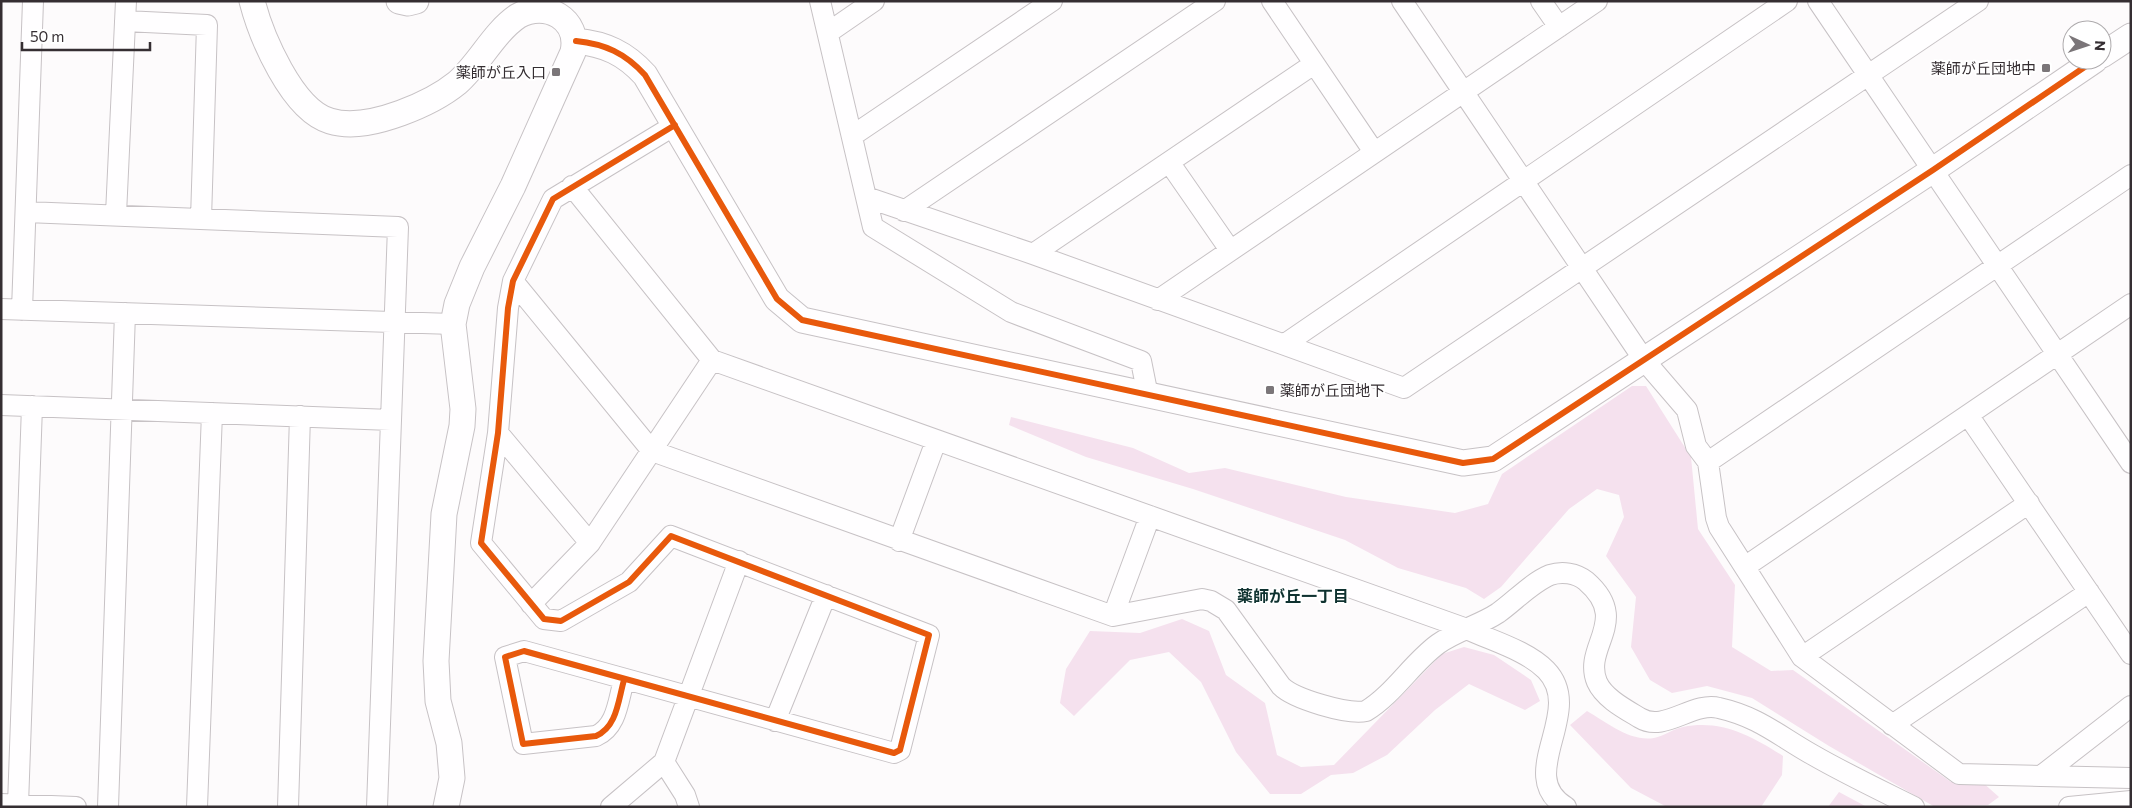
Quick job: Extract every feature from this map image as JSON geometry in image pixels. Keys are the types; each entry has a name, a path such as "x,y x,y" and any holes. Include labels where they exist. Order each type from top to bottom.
{"street":[{"path":"22,310 33,1"},
{"path":"252,1 259,25 276,61 303,102 317,115 329,121 344,124 391,117 414,108 445,91 467,73 510,22 530,11 540,8 558,14 572,29 576,41 573,52 513,186 472,267 457,304 453,324 463,409 462,426 444,514 436,661 438,701 449,743 451,770 446,807"},
{"path":"400,1 408,3 416,1"},
{"path":"820,1 873,227 1011,312 1141,361 1148,396"},
{"path":"828,32 874,1"},
{"path":"852,136 1052,1"},
{"path":"904,211 1215,1"},
{"path":"1272,1 1374,152"},
{"path":"1402,1 1644,360 1687,410 1696,446 1708,462 1716,518 1802,657 1958,774 2131,778"},
{"path":"1541,1 1559,27"},
{"path":"1158,300 1597,1"},
{"path":"1284,344 1787,1"},
{"path":"1818,1 2131,463"},
{"path":"866,197 1033,254 1404,388 1869,75 1968,4"},
{"path":"116,214 125,11 207,25 201,219"},
{"path":"2112,48 2131,36"},
{"path":"576,41 604,45 624,55 645,75 777,299 802,320 1463,463 1493,459 1933,170 2080,70"},
{"path":"1033,254 1314,64"},
{"path":"624,680 611,726 604,732 596,736 523,744 506,657 524,651 894,753 900,750 929,635 671,536 629,582 561,621 544,619 481,543 498,433 508,308 513,281 553,199 675,125"},
{"path":"1169,162 1230,250"},
{"path":"1708,462 2131,175"},
{"path":"572,186 712,360 1467,629 1536,662 1552,678 1558,694 1559,710 1545,775 1547,787 1554,798 1566,807"},
{"path":"26,212 398,226 377,807"},
{"path":"513,281 652,451 899,541 1113,616 1202,599 1211,601 1226,610 1286,691 1350,712 1358,712 1372,707 1438,644 1497,614 1544,578 1558,573 1575,575 1583,579 1596,591 1604,606 1606,624 1596,660 1595,674 1600,688 1609,697 1647,721 1662,721 1699,707 1711,706 1757,720 1812,755 1914,807"},
{"path":"1746,566 2131,304"},
{"path":"1,309 453,324"},
{"path":"108,807 125,313"},
{"path":"531,604 590,544 712,360"},
{"path":"1,405 391,420"},
{"path":"32,406 10,804 76,807"},
{"path":"197,807 212,413"},
{"path":"1968,415 2131,654"},
{"path":"288,807 300,416"},
{"path":"498,433 590,544"},
{"path":"899,541 936,441"},
{"path":"1802,657 2029,504"},
{"path":"1113,616 1150,516"},
{"path":"611,807 664,762 739,561"},
{"path":"1892,725 2089,592"},
{"path":"776,721 826,595"},
{"path":"2041,776 2131,706"},
{"path":"664,762 685,795 689,807"},
{"path":"2069,807 2131,801"}],"shaded area":[{"path":"1632,386 1646,386 1691,457 1698,529 1735,585 1732,647 1771,671 1793,670 1951,782 1981,781 1999,797 1988,805 1935,807 1829,746 1752,698 1707,686 1672,693 1650,680 1631,647 1636,597 1606,556 1624,517 1619,495 1597,489 1569,509 1501,587 1484,599 1466,588 1398,568 1345,540 1193,489 1086,457 1009,425 1011,417 1133,448 1189,473 1225,468 1346,497 1455,513 1488,504 1502,474"},
{"path":"1182,619 1209,631 1226,675 1265,703 1277,755 1301,767 1334,765 1442,654 1464,647 1494,655 1531,680 1540,701 1525,710 1469,684 1435,710 1387,755 1353,773 1331,775 1301,794 1270,794 1236,752 1201,682 1169,652 1130,660 1074,716 1060,703 1066,669 1090,631 1140,633"},
{"path":"1587,711 1619,730 1636,737 1654,738 1679,728 1697,725 1723,727 1736,731 1760,742 1783,756 1782,775 1761,807 1667,807 1631,788 1570,725"},
{"path":"1839,792 1867,807 1828,807"}],"cycle path":[{"path":"576,41 596,44 614,51 630,61 645,75 777,299 802,320 1463,463 1493,459 1933,170 2080,70"},
{"path":"624,680 613,720 603,732 596,736 523,744 505,657 524,651 894,753 900,750 929,635 671,536 629,582 561,621 544,619 481,543 498,433 508,308 513,281 553,199 675,125"}],"place":[{"name":"薬師が丘団地中","path":"2046,68"},
{"name":"薬師が丘入口","path":"556,72"},
{"name":"薬師が丘団地下","path":"1270,390"}],"district":[{"name":"薬師が丘一丁目","path":"1293,595"}]}
